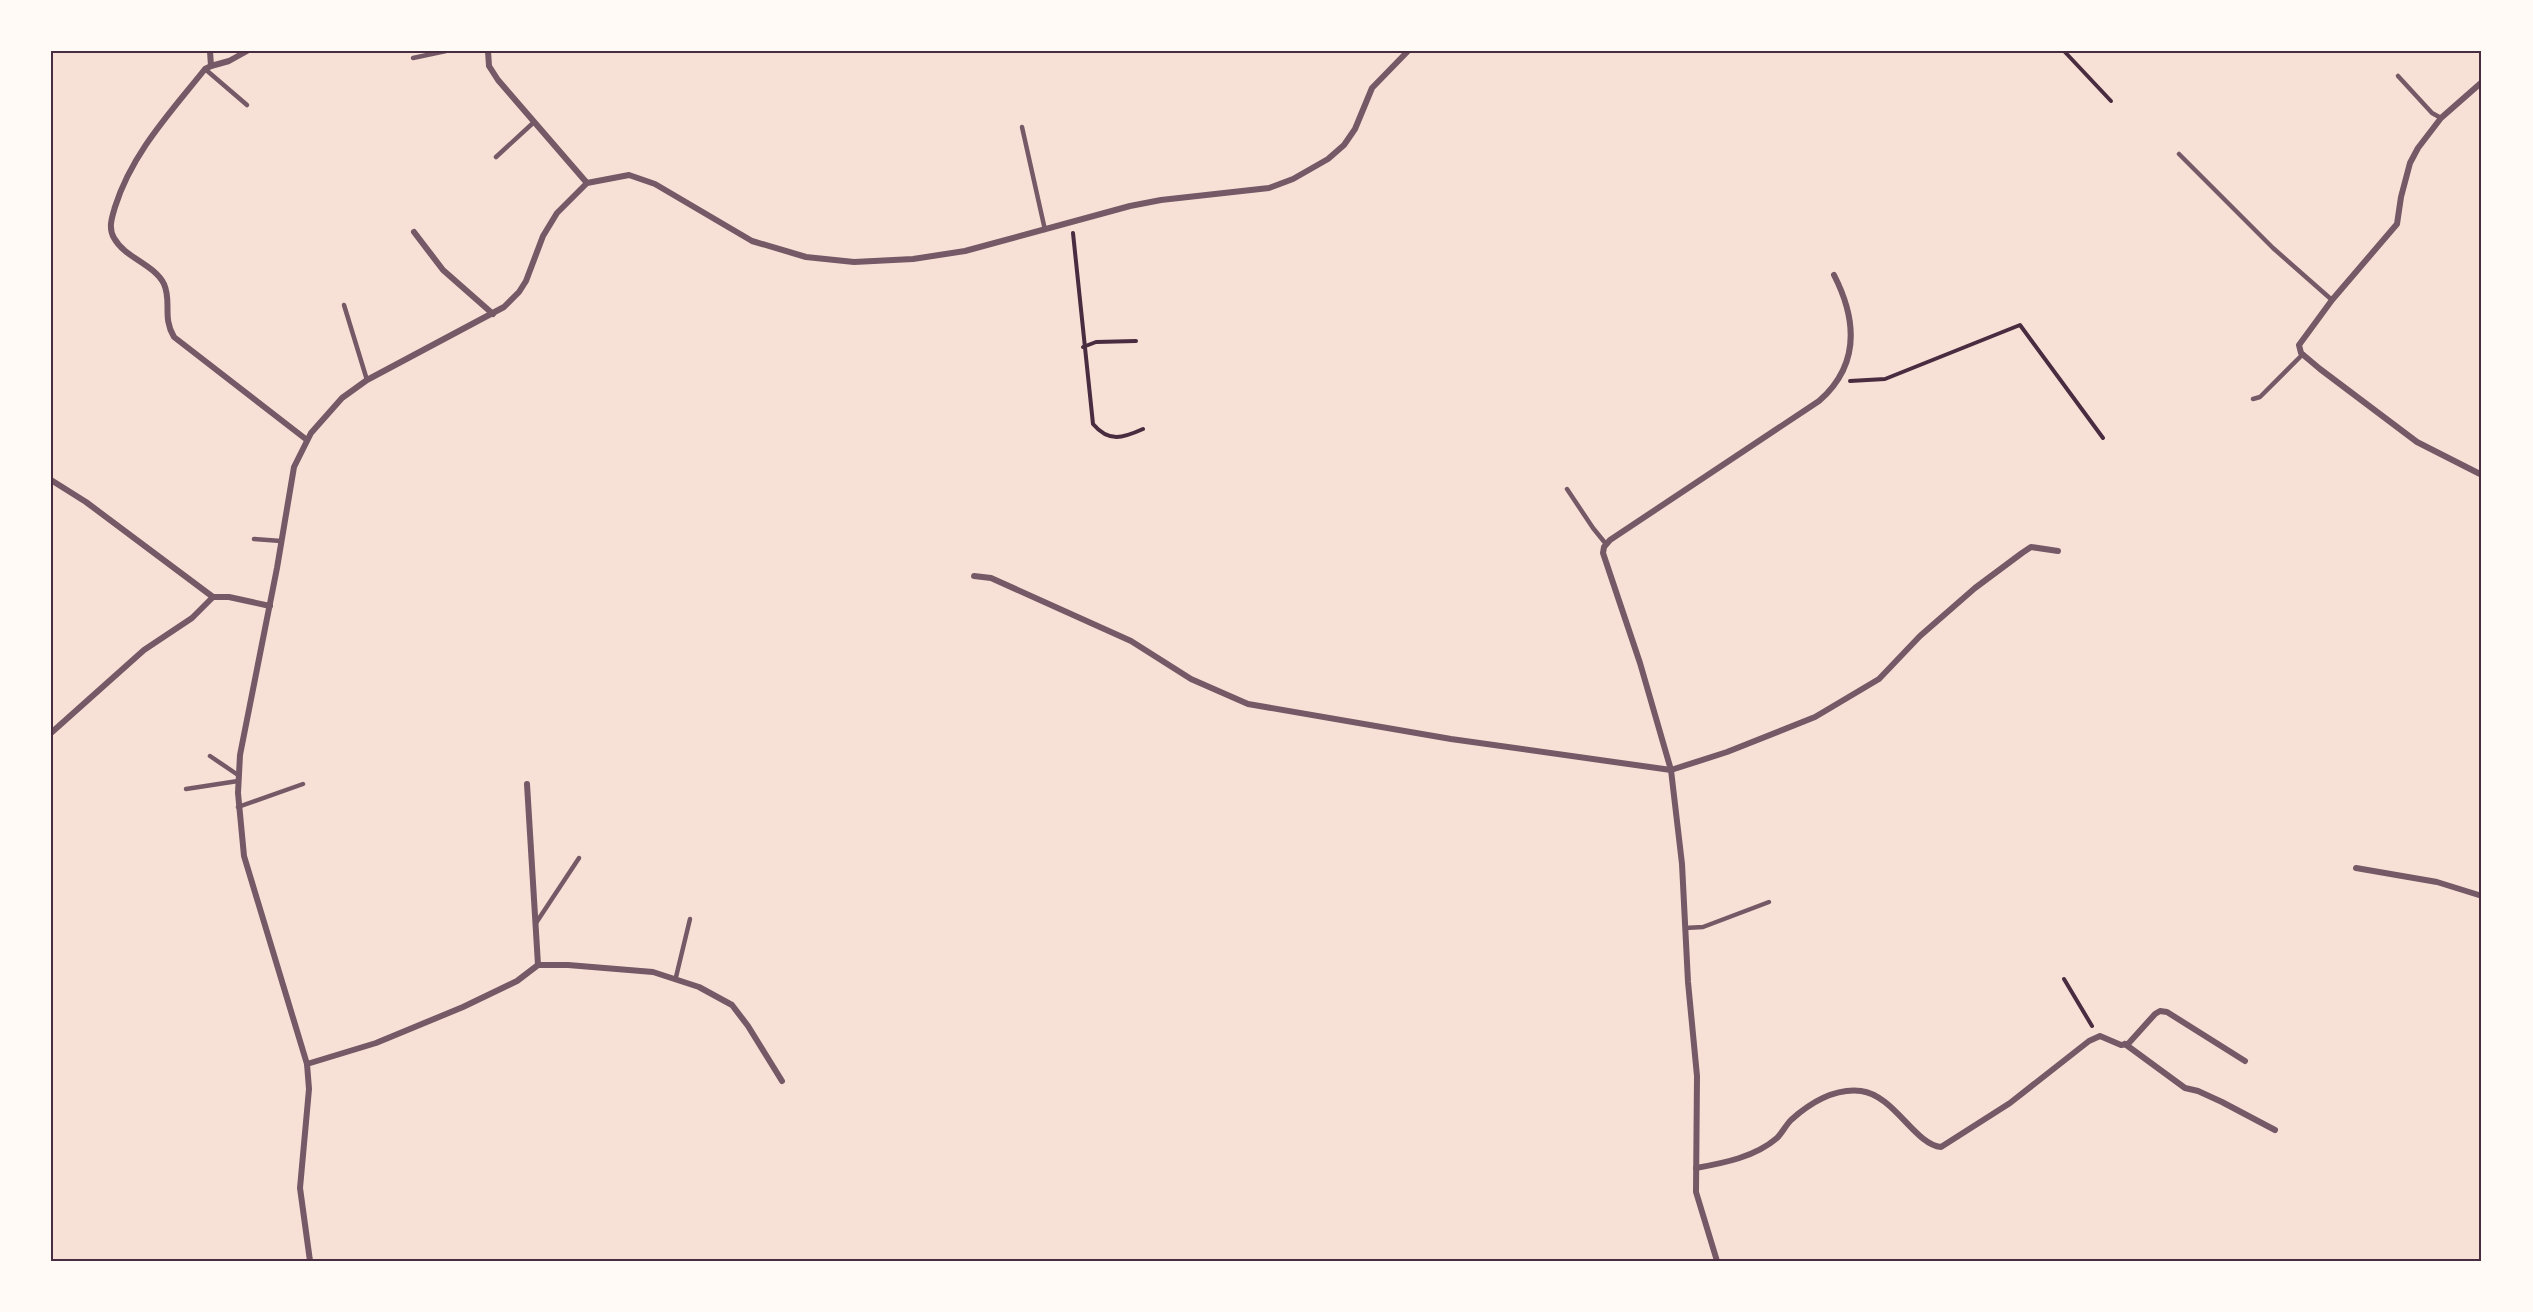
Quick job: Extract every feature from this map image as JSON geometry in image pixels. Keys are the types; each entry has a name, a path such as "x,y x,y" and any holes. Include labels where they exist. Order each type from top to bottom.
{"street":[{"path":"210,51 208,67 138,154 116,204 111,223 112,235 118,244 156,274 163,283 166,322 174,337 308,440"},
{"path":"208,67 229,61 247,51"},
{"path":"488,51 489,66 498,80 587,183"},
{"path":"310,1261 300,1188 309,1089 307,1064 244,856 238,807 238,778 240,755 270,606 294,467 308,440 342,398 367,380 504,307 526,281 543,236 557,213 587,183 629,175 655,184 752,241 806,257 854,262 914,260 964,251 1141,204 1269,188 1293,179 1328,159 1344,145 1355,129 1372,88 1408,51"},
{"path":"2482,82 2441,118 2410,163 2397,224 2332,300 2299,345 2303,354 2417,442 2482,475"},
{"path":"414,232 443,270 493,314"},
{"path":"1717,1261 1699,1204 1696,1168 1697,1076 1682,864 1671,770 1640,663 1603,553 1606,544 1819,401 1838,380 1844,371 1849,353 1851,322 1844,295 1834,275"},
{"path":"51,480 86,501 213,597 229,597 270,606"},
{"path":"974,576 991,578 1131,641 1191,679 1248,704 1451,739 1671,770 1727,752 1815,717 1879,679 1928,629 1975,588 2022,553 2031,547 2058,551"},
{"path":"51,733 54,725 144,650 192,618 213,597"},
{"path":"527,784 538,965"},
{"path":"2356,868 2437,882 2482,896"},
{"path":"307,1064 376,1042 463,1007 517,981 538,965 653,972 676,977 699,987 732,1005 748,1026 782,1081"},
{"path":"1696,1168 1729,1162 1759,1149 1777,1137 1791,1120 1811,1105 1842,1091 1871,1093 1884,1101 1928,1142 1941,1147 2010,1103 2089,1041 2100,1036 2121,1045 2128,1044 2160,1011 2167,1012 2246,1061"},
{"path":"2125,1044 2185,1088 2222,1102 2275,1130"}],"lane":[{"path":"413,58 446,51"},
{"path":"208,67 247,105"},
{"path":"2398,76 2432,113 2441,118"},
{"path":"496,157 533,123"},
{"path":"1022,127 1045,230"},
{"path":"2179,154 2273,248 2332,300"},
{"path":"344,305 367,380"},
{"path":"2253,399 2260,397 2303,354"},
{"path":"1567,489 1606,544"},
{"path":"254,539 281,541"},
{"path":"210,756 238,778"},
{"path":"186,789 238,778"},
{"path":"238,807 303,784"},
{"path":"536,923 579,858"},
{"path":"1685,928 1703,927 1769,902"},
{"path":"676,977 690,919"}],"path":[{"path":"2064,51 2111,101"},
{"path":"1072,223 1083,346 1093,424 1107,437 1114,438 1143,429"},
{"path":"1838,380 1885,379 2020,325 2103,438"},
{"path":"1083,346 1096,342 1136,341"},
{"path":"2064,979 2080,1009 2100,1036"}]}
